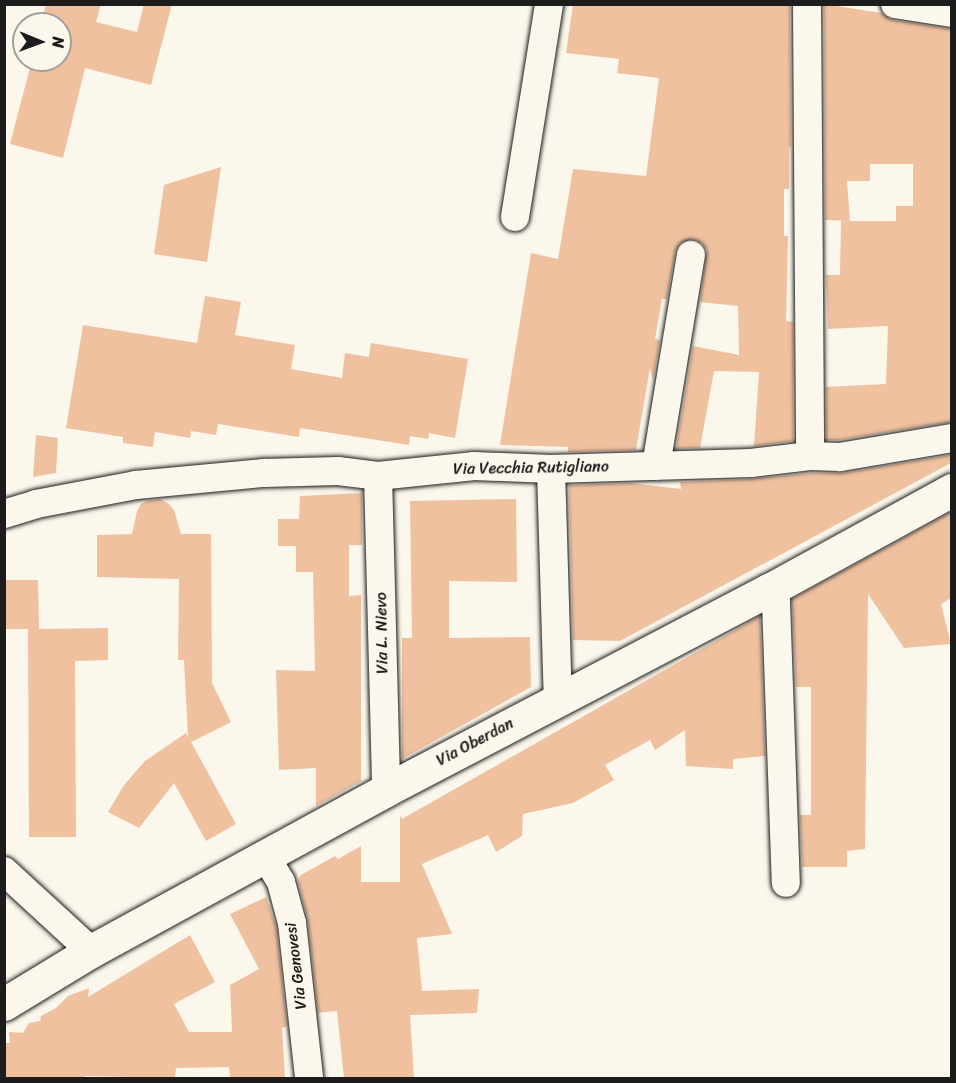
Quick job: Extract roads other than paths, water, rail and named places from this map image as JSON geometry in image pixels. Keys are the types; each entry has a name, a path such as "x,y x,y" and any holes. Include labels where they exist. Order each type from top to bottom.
{"street":[{"path":"515,217 549,4"},
{"path":"807,4 810,456"},
{"path":"895,4 951,13"},
{"path":"656,466 691,255"},
{"name":"Via Vecchia Rutigliano","path":"4,514 36,504 136,485 264,473 338,471 378,476 474,466 550,469 752,463 810,456 840,457 951,438"},
{"path":"550,469 558,699"},
{"name":"Via L. Nievo","path":"378,476 386,790"},
{"name":"Via Oberdan","path":"4,1004 91,951 386,790 769,590 951,490"},
{"path":"769,590 777,602 786,883"},
{"name":"Via Genovesi","path":"266,857 281,882 292,923 309,1078"},
{"path":"4,871 91,951"}]}
